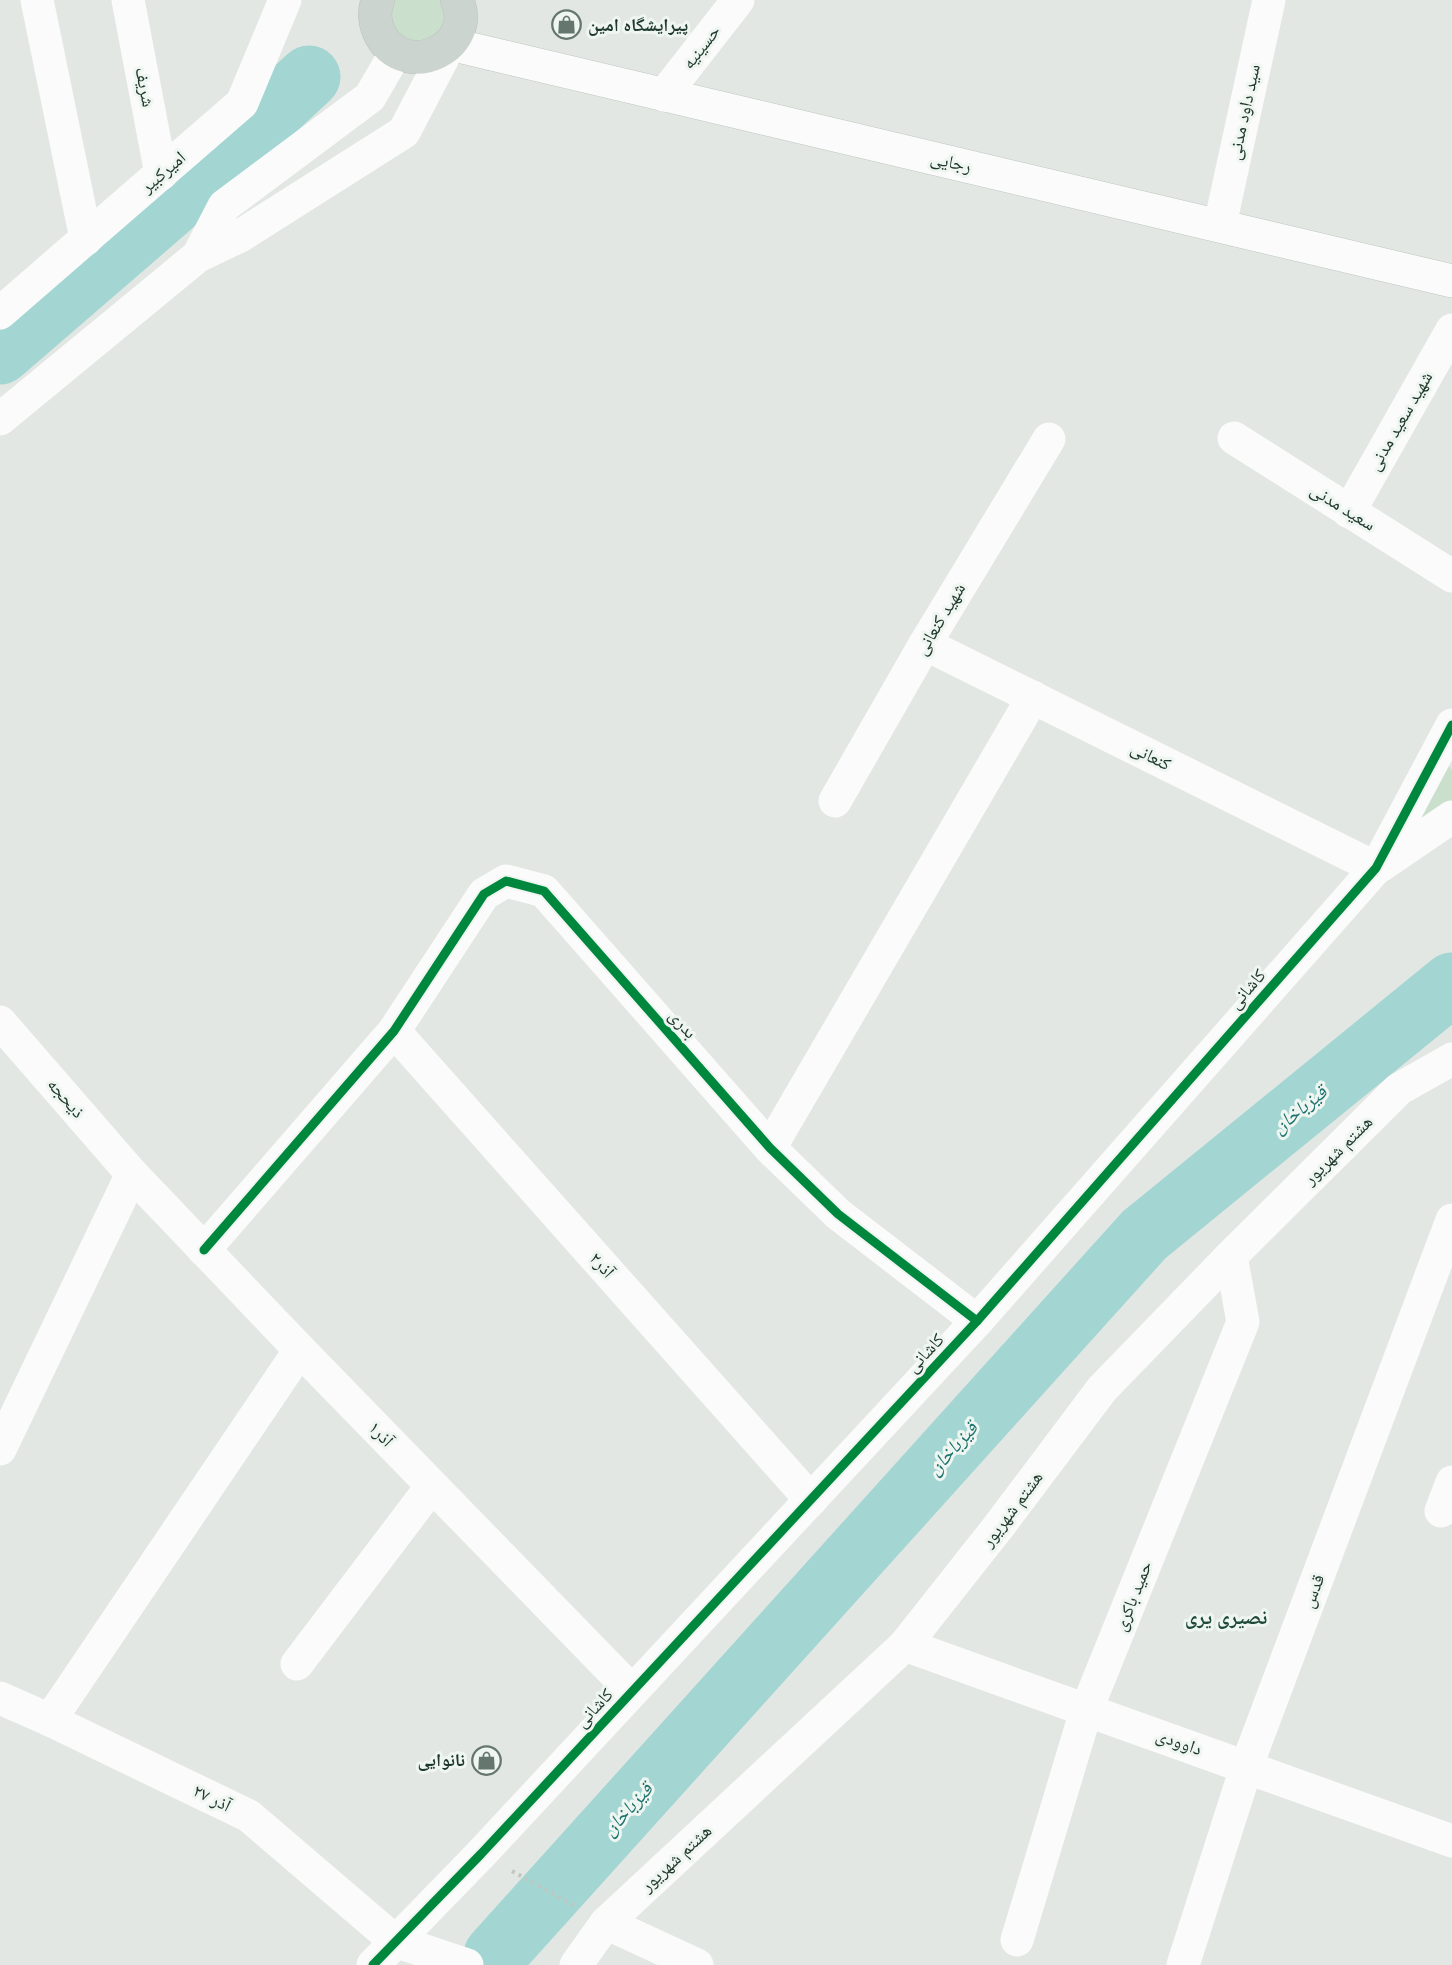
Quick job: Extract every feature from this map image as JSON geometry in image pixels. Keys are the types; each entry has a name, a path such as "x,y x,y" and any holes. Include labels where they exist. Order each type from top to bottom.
{"main road":[{"path":"371,2 378,30 385,42 396,51 410,57 424,57 438,53 450,44 461,19 458,0"}],"street":[{"path":"37,0 86,239"},
{"name":"شریف","path":"128,0 161,174"},
{"name":"امیرکبیر","path":"0,313 242,103 285,0"},
{"name":"حسینیه","path":"664,95 738,0"},
{"name":"سید داود مدنی","path":"1220,225 1269,0"},
{"path":"0,419 198,256 240,236 404,132 450,44"},
{"name":"رجایی","path":"450,44 1452,280"},
{"path":"198,256 224,206 370,97 396,51"},
{"name":"شهید سعید مدنی","path":"1349,512 1452,330"},
{"name":"سعید مدنی","path":"1234,438 1452,576"},
{"name":"شهید کنعانی","path":"835,801 925,644 1049,439"},
{"name":"کنعانی","path":"925,644 1376,868"},
{"path":"770,1148 1033,697"},
{"name":"کاشانی","path":"373,1965 481,1854 977,1321 1376,868 1452,725"},
{"path":"1376,868 1452,817"},
{"name":"بدری","path":"204,1250 394,1031 484,894 506,881 544,891 770,1148 838,1214 977,1321"},
{"name":"ذیحجه","path":"0,1022 132,1174"},
{"name":"آذر۲","path":"394,1031 811,1500"},
{"name":"هشتم شهریور","path":"576,1965 606,1923 905,1645 999,1526 1102,1389 1231,1256 1399,1089 1452,1059"},
{"path":"0,1449 132,1174"},
{"name":"آذر۱","path":"132,1174 632,1691"},
{"name":"قدس","path":"1183,1965 1247,1766 1452,1220"},
{"name":"حمید باکری","path":"1017,1940 1086,1711 1243,1322 1231,1256"},
{"path":"50,1720 300,1350"},
{"path":"297,1664 432,1486"},
{"name":"داوودی","path":"905,1645 1452,1841"},
{"name":"۲۷ آذر","path":"0,1698 249,1816 395,1941"},
{"path":"606,1923 697,1965"},
{"path":"395,1941 466,1965"}],"path":[{"path":"481,1854 606,1923"}],"green space":[{"path":"387,0 452,0 440,45 396,42"},
{"path":"1449,766 1452,771 1452,803 1401,835"}],"waterway":[{"path":"0,353 169,207 309,77"},
{"name":"قیزباخان","path":"495,1955 1144,1235 1452,984"}],"cycle path":[{"path":"373,1965 481,1854 977,1321 1376,868 1452,725"},
{"path":"204,1250 394,1031 484,894 506,881 544,891 770,1148 838,1214 977,1321"}],"place":[{"name":"پیرایشگاه امین","path":"567,25"},
{"name":"نانوایی","path":"486,1760"}],"district":[{"name":"نصیری یری","path":"1226,1617"}]}
